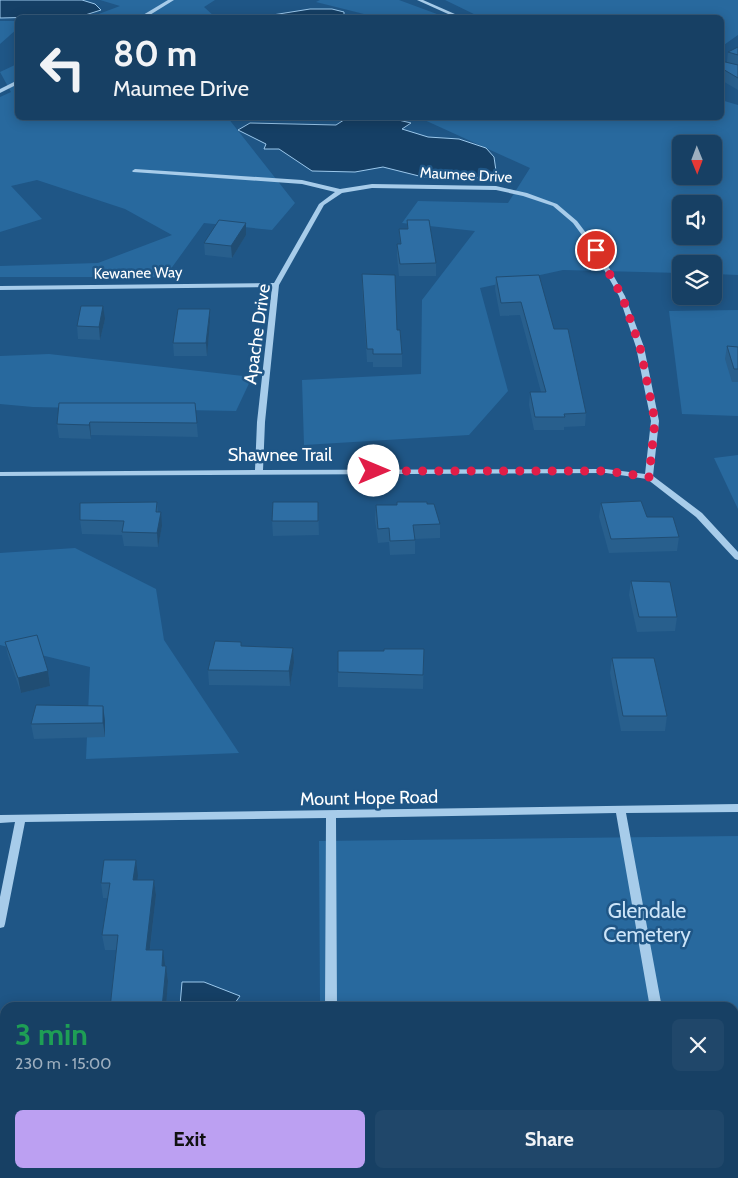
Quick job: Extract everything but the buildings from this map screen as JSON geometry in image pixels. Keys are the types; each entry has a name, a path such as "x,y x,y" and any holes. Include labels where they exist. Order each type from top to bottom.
{"street":[{"path":"145,15 172,0"},
{"path":"419,0 455,15"},
{"path":"0,91 15,84"},
{"name":"Maumee Drive","path":"135,170 302,182 340,191 372,186 496,188 525,194 555,205 575,222 596,250 622,296 640,347 655,421 649,477"},
{"name":"Apache Drive","path":"259,471 260,422 276,285 322,204 340,191"},
{"name":"Kewanee Way","path":"0,288 276,285"},
{"name":"Shawnee Trail","path":"0,474 259,471 606,471 649,477"},
{"path":"649,477 699,515 738,557"},
{"name":"Mount Hope Road","path":"0,819 738,808"},
{"path":"620,810 655,1002"},
{"path":"331,815 331,1002"},
{"path":"0,924 21,819"}],"green space":[{"path":"100,0 215,0 204,7 213,15 96,15 120,6"},
{"path":"320,0 399,0 440,15 368,15 316,2"},
{"path":"445,0 738,0 738,35 724,45 724,15 476,15"},
{"path":"0,21 15,21 15,31 0,44"},
{"path":"15,65 15,120 230,120 295,203 272,230 204,223 165,277 0,277 0,266 98,263 172,235 125,209 37,180 11,186 42,219 0,232 0,97 11,92 0,72"},
{"path":"724,101 738,105 738,275 722,274 722,255 672,255 672,273 563,270 480,288 508,391 469,435 304,445 302,380 421,374 422,300 475,231 402,223 418,201 508,203 530,168 424,120 724,120"},
{"path":"738,310 738,416 682,414 669,311"},
{"path":"49,354 252,377 236,411 33,407 0,404 0,356"},
{"path":"738,455 738,509 714,458"},
{"path":"75,548 156,589 164,640 239,753 86,759 90,667 0,645 0,553"},
{"name":"Glendale Cemetery","path":"738,836 738,1002 320,1002 319,841"}],"shaded area":[{"path":"0,0 82,0 95,4 101,10 85,15 15,15 15,18 0,18"},
{"path":"310,9 332,9 344,12 344,15 272,15"},
{"path":"344,120 398,120 411,123 402,129 428,137 459,139 486,148 494,157 497,178 423,177 383,167 355,172 312,171 279,149 264,149 266,144 238,130 250,123 336,125"},
{"path":"182,982 204,982 240,996 236,1002 180,1002"}],"route":[{"path":"374,471 606,471 649,477 655,421 640,347 622,296 596,250"}]}
